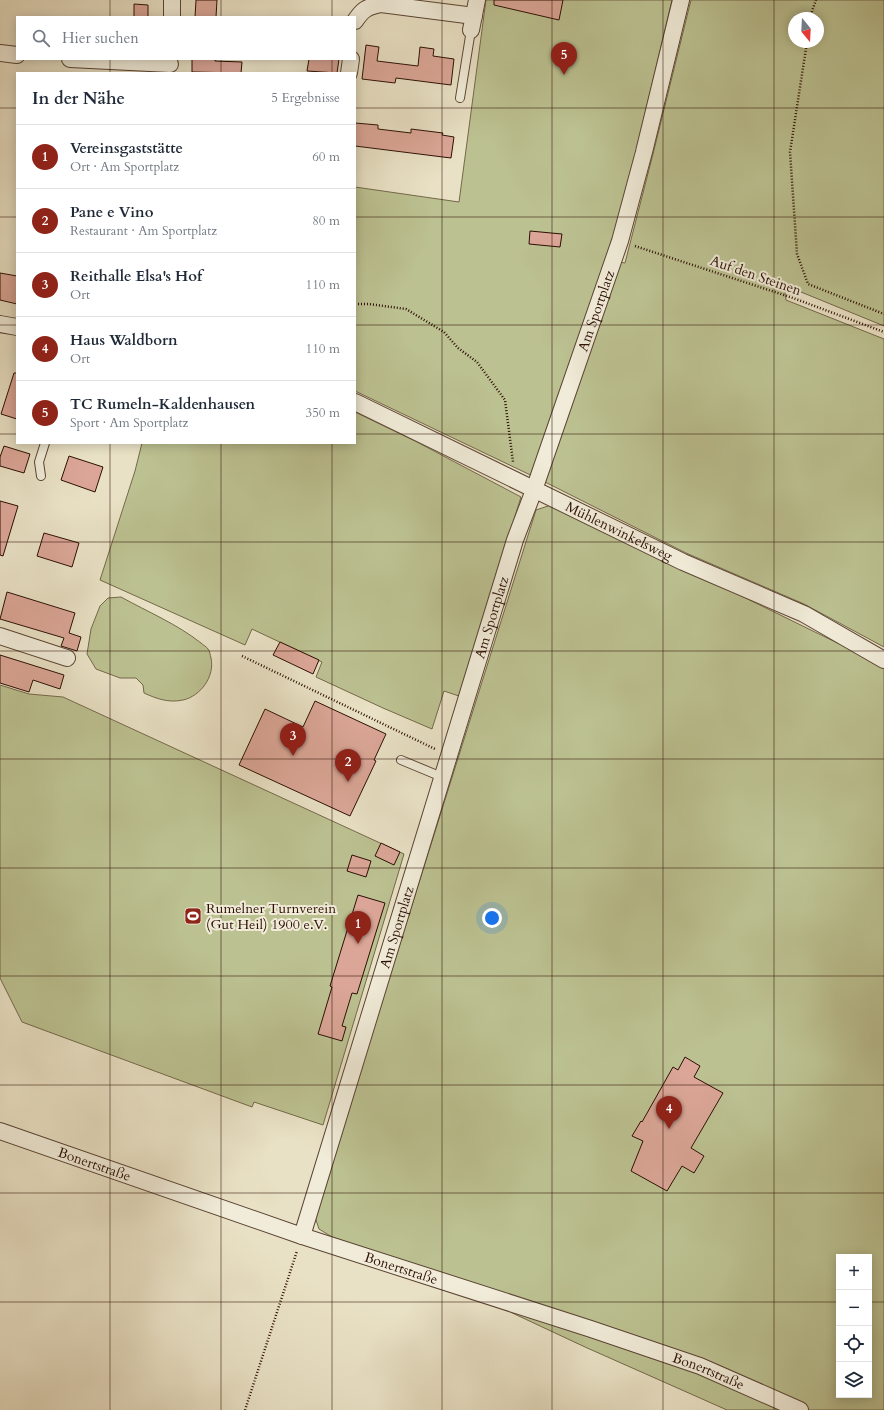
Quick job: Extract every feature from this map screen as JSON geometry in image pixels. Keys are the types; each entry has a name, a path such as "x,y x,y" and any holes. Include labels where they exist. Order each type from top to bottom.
{"street":[{"path":"172,0 172,16"},
{"path":"356,20 368,7 381,4 473,23 478,0"},
{"name":"Am Sportplatz","path":"302,1236 515,540 534,490 620,240 644,152 681,0"},
{"path":"0,54 16,55"},
{"path":"86,60 169,65"},
{"path":"349,72 351,60"},
{"path":"0,324 16,327"},
{"name":"Mühlenwinkelsweg","path":"356,402 420,432 517,482 683,562 804,614 884,660"},
{"path":"0,636 67,658"},
{"name":"Bonertstraße","path":"0,1131 302,1236 583,1326 700,1366 800,1410"}],"lane":[{"path":"460,98 473,23"},
{"path":"41,476 39,462 45,444"},
{"path":"401,760 442,777"}],"path":[{"path":"812,12 816,0"},
{"path":"806,48 790,152 797,254 808,284 884,314"},
{"name":"Auf den Steinen","path":"620,240 793,298 884,332"},
{"path":"356,304 406,308 444,332 458,348 477,362 505,400 512,458 517,482"},
{"path":"242,656 448,755"},
{"path":"245,1410 302,1236"}],"green space":[{"path":"486,0 672,0 617,232 608,260 625,263 691,0 884,0 884,326 784,285 786,300 884,339 884,647 804,604 686,553 545,482 356,391 356,187 459,202"},
{"path":"356,412 417,442 521,497 459,696 444,691 432,729 316,677 322,662 252,629 245,645 100,580 135,471 142,444 356,444"},
{"path":"551,505 721,586 864,656 884,668 884,1410 727,1410 585,1347 399,1260 332,1237 319,1229 314,1214 536,510"},
{"path":"121,597 162,618 192,636 207,648 211,658 211,672 201,690 190,698 183,700 163,700 144,693 143,685 136,678 120,678 96,669 87,654 91,629 100,606 108,598"},
{"name":"Rumelner Turnverein (Gut Heil) 1900 e.V.","path":"0,685 29,694 63,697 404,854 323,1125 254,1102 252,1107 22,1022 0,978"}],"building":[{"path":"196,0 217,0 216,16 195,16"},
{"path":"494,0 563,0 559,20 494,5"},
{"path":"134,4 148,5 148,16 134,16"},
{"path":"366,45 379,47 377,61 418,66 420,47 434,49 433,56 454,59 451,85 396,78 395,83 362,79"},
{"path":"192,60 242,62 241,72 192,72"},
{"path":"309,60 339,60 337,72 307,71"},
{"path":"356,123 378,125 378,129 411,133 411,129 443,133 442,135 454,137 451,158 356,146"},
{"path":"530,231 562,234 560,247 529,244"},
{"path":"0,273 16,276 16,304 0,300"},
{"path":"14,373 16,373 16,419 1,414"},
{"path":"4,446 30,454 24,473 0,466 0,457"},
{"path":"69,456 103,467 95,492 61,480"},
{"path":"0,501 18,506 3,556 0,555"},
{"path":"44,533 79,543 72,567 37,556"},
{"path":"7,592 75,613 69,633 81,637 77,651 61,646 64,638 0,619"},
{"path":"280,642 319,660 313,674 273,655"},
{"path":"0,655 64,675 60,689 33,680 29,692 0,683"},
{"path":"315,701 386,734 374,760 376,761 350,816 239,765 265,709 303,727"},
{"path":"381,843 400,852 394,865 375,856"},
{"path":"352,855 371,861 366,877 347,871"},
{"path":"358,895 385,903 357,994 352,993 342,1026 346,1027 342,1041 318,1034 332,987 330,986"},
{"path":"685,1057 700,1066 694,1077 723,1093 691,1148 704,1156 694,1173 682,1166 667,1191 631,1171 643,1141 632,1136 641,1121 642,1122 673,1067 678,1070"}],"place":[{"name":"TC Rumeln-Kaldenhausen","path":"564,75"},
{"name":"Reithalle Elsa's Hof","path":"293,756"},
{"name":"Pane e Vino","path":"348,782"},
{"name":"Rumelner Turnverein (Gut Heil) 1900 e.V.","path":"193,916"},
{"name":"Vereinsgaststätte","path":"358,944"},
{"name":"Haus Waldborn","path":"669,1129"}]}
